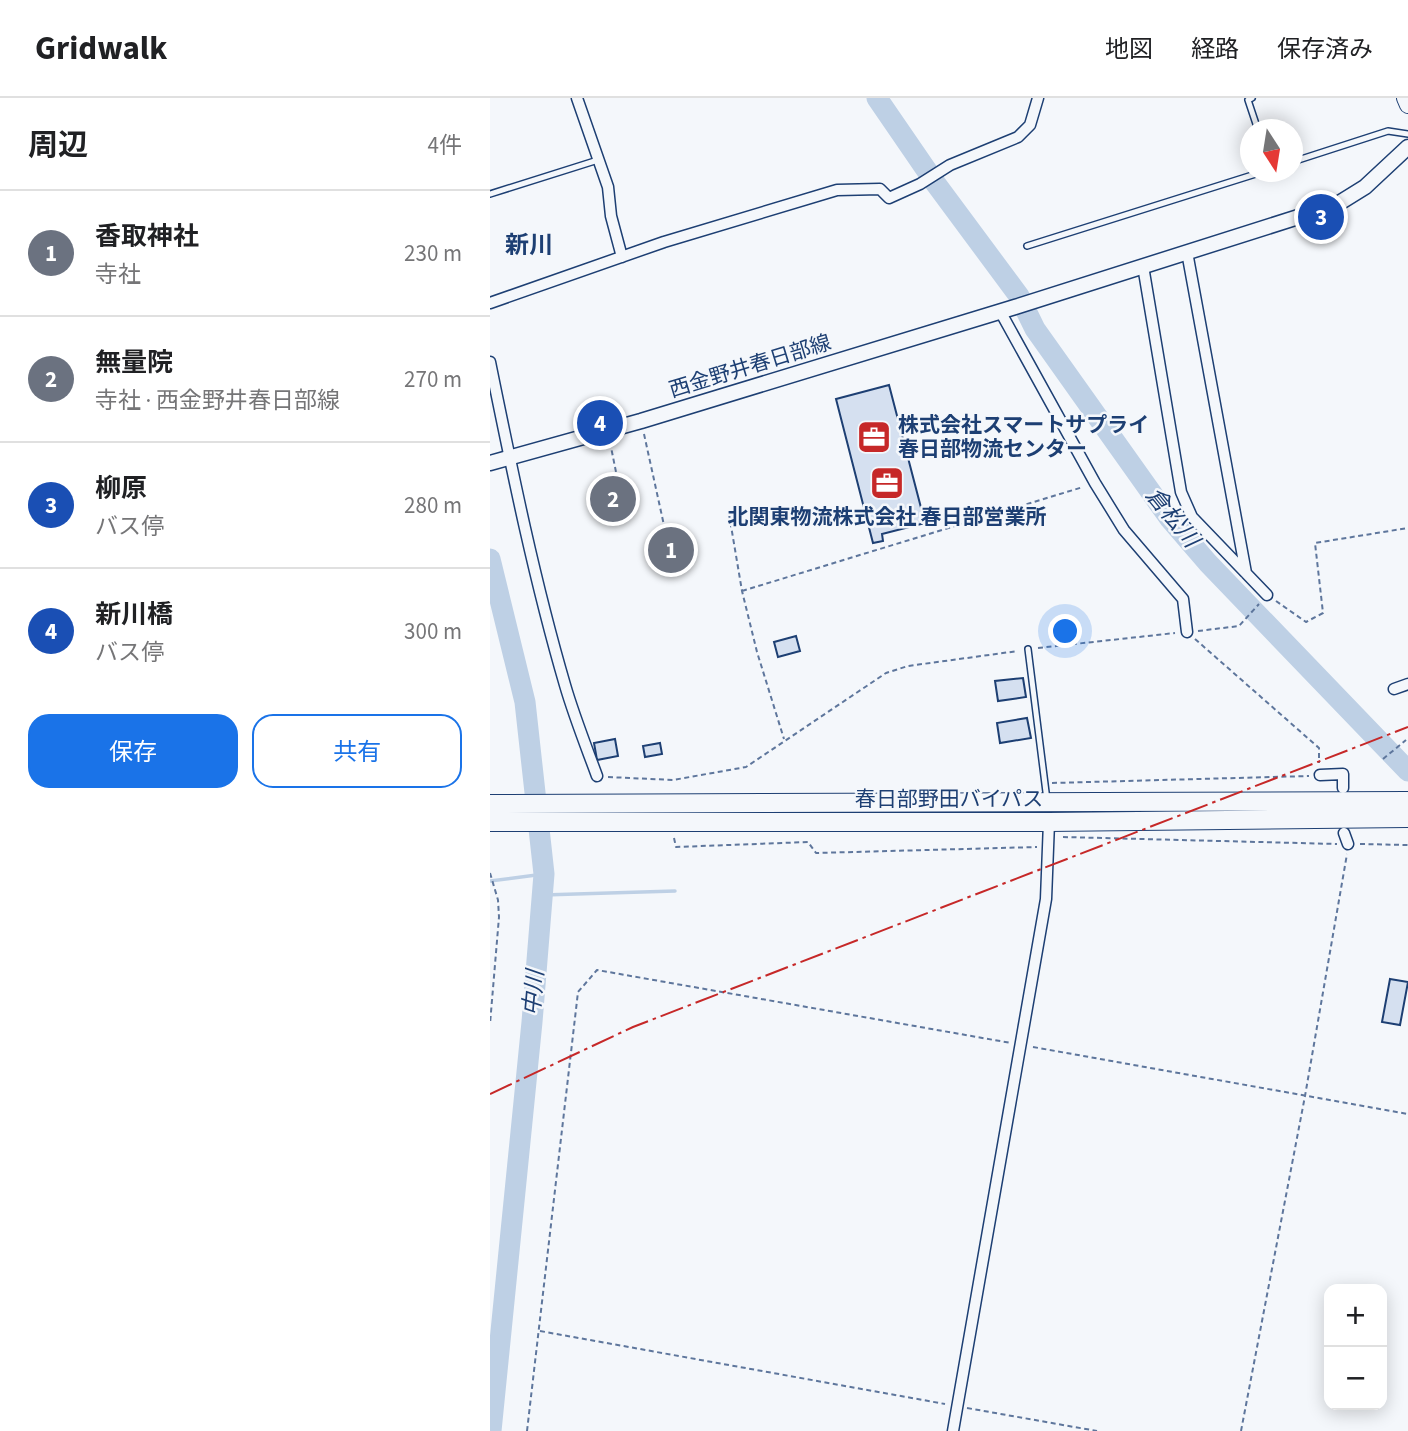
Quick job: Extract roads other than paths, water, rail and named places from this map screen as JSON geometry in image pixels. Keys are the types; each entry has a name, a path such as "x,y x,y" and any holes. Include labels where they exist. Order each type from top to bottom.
{"highway":[{"name":"春日部野田バイパス","path":"490,822 595,813 1047,803 1402,801"},
{"name":"春日部野田バイパス","path":"490,804 595,813 1049,835 1408,818"}],"main road":[{"path":"1405,98 1408,105"},
{"path":"1143,267 1336,205 1365,187 1408,146"},
{"name":"西金野井春日部線","path":"498,461 641,421 1143,267"}],"street":[{"path":"577,98 608,187 611,216 622,257"},
{"path":"490,303 622,257 837,190 880,189 889,198 920,184 950,165 1018,137 1030,125 1038,98"},
{"path":"1187,252 1246,573"},
{"path":"1143,267 1181,492 1192,517 1267,595"},
{"path":"1007,309 1095,484 1124,530 1184,599 1187,632"},
{"path":"490,362 498,461 562,677 597,776"},
{"path":"1394,689 1408,684"},
{"path":"1320,775 1343,774 1343,788"},
{"path":"1344,833 1348,844"},
{"path":"953,1431 1046,899 1049,835"}],"lane":[{"path":"1252,98 1248,100 1254,119"},
{"path":"1303,159 1388,131 1408,134"},
{"path":"490,194 598,160"},
{"path":"1027,246 1240,179"},
{"path":"1028,649 1047,803"}],"waterway":[{"name":"倉松川","path":"877,98 936,184 1019,296 1035,329 1170,519 1208,563 1408,771"},
{"name":"中川","path":"490,559 525,702 544,874 491,1431"},
{"path":"490,881 544,874"},
{"path":"543,895 675,891"}],"place":[{"name":"柳原","path":"1321,217"},
{"name":"新川橋","path":"600,423"},
{"name":"株式会社スマートサプライ 春日部物流センター","path":"874,437"},
{"name":"北関東物流株式会社 春日部営業所","path":"887,483"},
{"name":"無量院","path":"613,499"},
{"name":"香取神社","path":"671,550"}],"district":[{"name":"新川","path":"529,245"}]}
